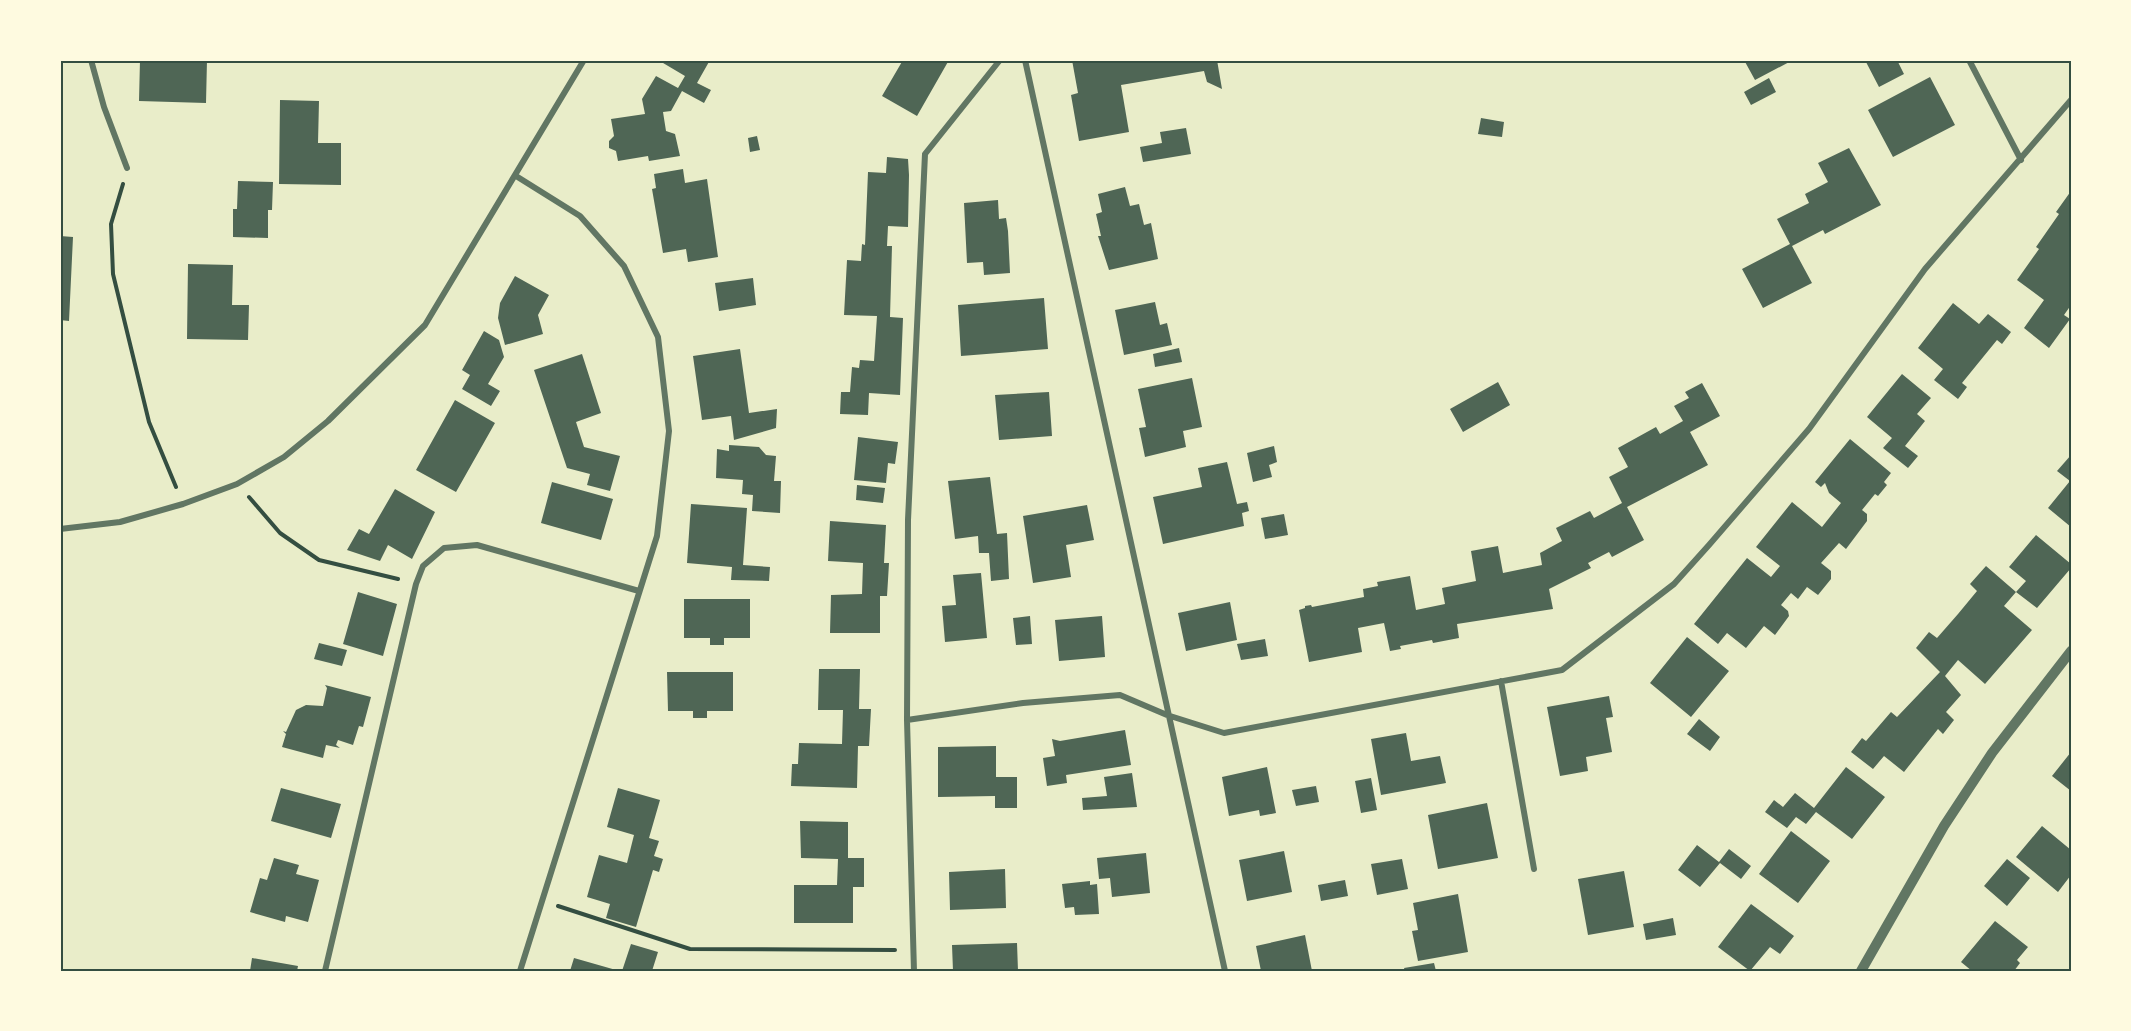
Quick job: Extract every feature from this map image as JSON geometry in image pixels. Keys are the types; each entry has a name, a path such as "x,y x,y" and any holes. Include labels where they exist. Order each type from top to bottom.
{"street":[{"path":"91,60 104,107 128,168"},
{"path":"60,529 120,522 183,504 237,484 284,456 328,421 425,325 584,60"},
{"path":"914,971 906,720 908,520 926,154 1000,60"},
{"path":"1024,60 1225,971"},
{"path":"1969,60 2021,160"},
{"path":"906,720 1023,703 1119,695 1167,715 1224,733 1562,670 1674,584 1809,429 1925,269 2071,100"},
{"path":"516,176 580,216 624,266 658,337 669,431 657,536 520,971"},
{"path":"325,971 416,584 423,566 444,548 477,545 639,591"},
{"path":"1861,971 1944,826 1992,753 2071,651"},
{"path":"1501,681 1534,869"}],"path":[{"path":"128,168 111,224 114,274 150,422 183,504"},
{"path":"237,484 280,533 319,560 416,584"},
{"path":"542,901 690,949 914,949"}],"building":[{"path":"140,60 207,60 206,103 139,101"},
{"path":"658,60 710,60 697,83 711,90 704,103 682,91 671,111 663,112 666,131 675,134 680,156 649,161 648,156 618,161 616,151 609,148 609,141 614,136 611,119 645,114 642,99 656,76 678,88 685,76"},
{"path":"903,60 949,60 917,116 882,96"},
{"path":"1072,60 1217,60 1222,89 1207,82 1204,71 1121,85 1129,132 1079,141 1071,95 1078,93"},
{"path":"1744,60 1793,60 1755,80"},
{"path":"1897,60 1904,74 1879,87 1866,62"},
{"path":"1930,77 1955,125 1893,157 1868,110"},
{"path":"1769,78 1776,92 1751,105 1744,92"},
{"path":"280,100 319,101 318,143 341,143 341,185 279,184"},
{"path":"1481,118 1504,122 1502,137 1478,134"},
{"path":"1186,128 1191,154 1143,162 1140,147 1162,143 1160,132"},
{"path":"757,136 760,150 750,152 748,138"},
{"path":"1849,148 1881,205 1825,234 1823,230 1792,246 1812,283 1763,308 1742,269 1790,244 1777,219 1809,203 1805,194 1828,182 1818,163"},
{"path":"887,157 908,159 909,175 908,227 888,226 887,246 892,246 890,317 903,318 900,395 869,393 868,415 840,414 841,392 850,392 852,367 859,368 860,360 874,361 877,316 844,315 847,260 861,261 862,244 865,245 868,172 886,173"},
{"path":"683,169 685,183 707,179 718,257 688,262 686,249 663,253 652,189 656,188 654,174"},
{"path":"238,181 273,182 272,210 268,210 268,238 233,237 233,209 237,209"},
{"path":"1125,187 1130,206 1139,204 1144,225 1151,223 1158,259 1109,270 1098,236 1101,236 1096,214 1102,212 1098,194"},
{"path":"2071,191 2071,305 2064,315 2070,319 2049,348 2024,328 2044,300 2017,280 2039,249 2036,247 2059,214 2056,212"},
{"path":"998,200 999,219 1006,218 1010,273 984,275 983,262 967,263 964,203"},
{"path":"60,236 73,237 69,321 60,320"},
{"path":"188,264 233,265 232,305 249,305 248,340 187,339"},
{"path":"515,276 549,295 538,315 543,334 505,345 498,318 500,303"},
{"path":"753,278 756,305 719,311 715,283"},
{"path":"1044,298 1048,349 961,356 958,305"},
{"path":"1155,302 1160,325 1167,323 1172,345 1124,355 1115,310"},
{"path":"1953,303 1979,324 1988,314 2011,332 2002,344 1997,340 1962,383 1967,387 1958,399 1934,380 1943,369 1918,348"},
{"path":"484,331 499,340 504,357 488,384 500,391 491,406 462,389 470,375 462,370"},
{"path":"1179,348 1182,362 1155,367 1153,354"},
{"path":"740,349 749,413 777,409 776,428 734,440 731,416 702,420 693,356"},
{"path":"582,354 601,413 576,422 584,447 620,456 610,491 587,485 590,474 567,468 534,370"},
{"path":"1902,374 1931,398 1917,414 1925,421 1905,446 1918,456 1908,468 1883,448 1892,438 1867,417"},
{"path":"1192,378 1202,427 1183,431 1186,447 1145,457 1139,428 1146,427 1138,389"},
{"path":"1498,382 1510,405 1463,432 1450,409"},
{"path":"1702,383 1720,416 1690,432 1708,465 1627,507 1644,540 1612,557 1609,552 1588,563 1591,568 1549,589 1553,609 1457,624 1459,638 1400,646 1401,649 1390,651 1384,623 1358,628 1362,652 1309,662 1299,610 1305,606 1311,605 1312,607 1364,597 1363,589 1378,586 1377,582 1410,576 1416,610 1445,604 1442,588 1476,581 1471,551 1498,546 1503,573 1542,565 1540,553 1562,541 1556,528 1590,511 1594,518 1622,503 1609,477 1628,467 1618,448 1656,427 1660,434 1683,421 1674,406 1689,398 1685,392"},
{"path":"1049,392 1052,436 999,440 995,395"},
{"path":"455,400 495,423 456,492 416,470"},
{"path":"858,437 898,442 895,464 888,463 886,483 854,480"},
{"path":"1850,439 1891,473 1884,482 1887,485 1878,496 1875,494 1862,510 1867,514 1867,521 1846,549 1839,543 1821,563 1831,571 1831,579 1818,595 1807,587 1798,599 1791,593 1781,605 1788,611 1789,616 1775,635 1764,626 1746,648 1727,633 1718,644 1694,624 1747,558 1771,577 1780,566 1756,547 1792,502 1822,527 1841,503 1829,493 1825,483 1821,487 1815,482"},
{"path":"729,445 759,447 766,455 776,456 774,481 781,481 780,513 752,511 753,495 742,494 743,480 716,478 717,449 729,451"},
{"path":"1274,446 1277,462 1269,465 1272,477 1253,482 1247,453"},
{"path":"2071,455 2071,527 2048,508 2070,481 2057,471"},
{"path":"1227,462 1237,504 1247,502 1249,511 1242,513 1244,526 1163,544 1153,497 1202,487 1198,468"},
{"path":"990,477 997,534 1007,533 1009,579 991,581 989,553 979,553 978,536 955,539 948,481"},
{"path":"552,482 613,499 601,540 541,523"},
{"path":"857,485 885,488 883,503 856,500"},
{"path":"395,489 435,512 412,559 388,545 380,561 347,550 359,529 369,534"},
{"path":"691,504 747,508 743,565 770,567 769,581 731,580 732,567 687,563"},
{"path":"1087,505 1094,540 1066,545 1071,577 1033,583 1023,516"},
{"path":"1284,514 1288,535 1265,539 1261,518"},
{"path":"830,521 886,525 884,563 889,563 887,596 880,596 880,633 830,633 831,595 862,594 863,563 828,561"},
{"path":"2036,535 2071,564 2071,568 2037,608 2016,592 2026,581 2009,567"},
{"path":"1986,566 2016,592 2004,606 2032,630 1985,684 1958,660 1945,676 1961,695 1946,712 1954,720 1943,734 1938,729 1904,772 1884,756 1873,769 1851,752 1862,738 1866,741 1891,712 1897,717 1940,672 1916,648 1929,632 1937,638 1958,614 1977,591 1970,584"},
{"path":"981,573 987,638 945,642 942,606 956,605 953,575"},
{"path":"358,592 397,604 383,656 343,644"},
{"path":"684,599 750,599 750,638 724,638 724,645 710,645 710,638 684,638"},
{"path":"1230,602 1237,640 1186,651 1178,613"},
{"path":"1030,616 1032,644 1016,645 1013,618"},
{"path":"1102,616 1105,657 1059,661 1055,620"},
{"path":"1687,637 1729,671 1691,717 1650,683"},
{"path":"1265,639 1268,656 1241,660 1237,644"},
{"path":"319,643 347,650 342,666 314,659"},
{"path":"819,669 860,669 859,709 871,709 869,746 858,746 857,788 791,786 792,764 798,764 799,743 842,744 843,710 818,710"},
{"path":"667,672 733,672 733,711 707,711 707,718 693,718 693,711 668,711"},
{"path":"325,685 371,697 363,727 359,726 353,745 338,740 336,745 340,748 326,745 323,758 282,747 286,734 283,731 286,732 296,710 306,705 323,706 327,688"},
{"path":"1609,696 1613,717 1606,718 1612,752 1586,757 1588,771 1560,776 1547,707"},
{"path":"1699,719 1720,737 1710,751 1687,734"},
{"path":"1125,730 1131,765 1066,775 1067,783 1047,786 1043,758 1055,756 1052,739 1060,741"},
{"path":"1406,733 1411,761 1440,756 1446,783 1381,795 1371,739"},
{"path":"996,746 996,777 1017,777 1017,808 995,808 995,796 938,797 938,747"},
{"path":"2071,752 2071,791 2052,776"},
{"path":"1267,767 1276,813 1260,816 1259,810 1229,816 1222,777"},
{"path":"1846,767 1885,797 1852,839 1816,812 1806,824 1796,817 1787,828 1765,812 1774,800 1783,807 1795,793 1814,808"},
{"path":"1132,773 1137,807 1083,810 1082,798 1107,796 1104,777"},
{"path":"1371,778 1377,810 1361,813 1355,781"},
{"path":"1316,786 1319,802 1296,806 1292,790"},
{"path":"281,788 341,804 331,838 271,821"},
{"path":"618,788 660,800 649,838 659,841 654,856 663,859 659,872 653,870 636,927 606,918 610,904 587,897 599,855 627,863 634,835 607,827"},
{"path":"1487,803 1498,858 1438,869 1428,815"},
{"path":"800,821 848,822 848,858 864,858 864,887 853,887 853,923 794,923 794,885 837,885 838,859 801,858"},
{"path":"2042,826 2071,850 2071,875 2058,892 2016,857"},
{"path":"1791,831 1830,861 1798,903 1759,874"},
{"path":"1697,845 1719,862 1729,849 1751,866 1741,879 1720,863 1700,887 1678,870"},
{"path":"1284,851 1292,892 1247,901 1239,860"},
{"path":"1146,853 1150,893 1112,897 1110,878 1099,879 1097,858"},
{"path":"274,858 299,865 296,874 319,880 308,922 286,916 285,922 250,912 260,878 267,880"},
{"path":"1402,859 1408,889 1377,895 1371,864"},
{"path":"2007,859 2030,878 2007,906 1984,886"},
{"path":"1005,869 1006,908 950,910 949,872"},
{"path":"1624,871 1634,927 1588,935 1578,879"},
{"path":"1345,880 1348,896 1321,901 1318,885"},
{"path":"1090,881 1090,885 1097,884 1099,914 1075,915 1074,907 1065,908 1062,884"},
{"path":"1458,894 1468,952 1418,961 1412,931 1418,930 1413,903"},
{"path":"1751,904 1794,936 1780,954 1770,947 1750,971 1718,947"},
{"path":"1673,918 1676,935 1646,940 1643,924"},
{"path":"1995,921 2028,947 2017,960 2020,963 2014,971 1972,971 1961,962"},
{"path":"1305,935 1312,971 1261,971 1256,946"},
{"path":"1017,943 1018,971 953,971 952,945"},
{"path":"631,944 658,952 652,971 622,971"},
{"path":"252,958 298,966 297,971 250,971"},
{"path":"574,958 616,970 616,971 570,971"},
{"path":"1434,963 1436,971 1405,971 1404,968"}]}
